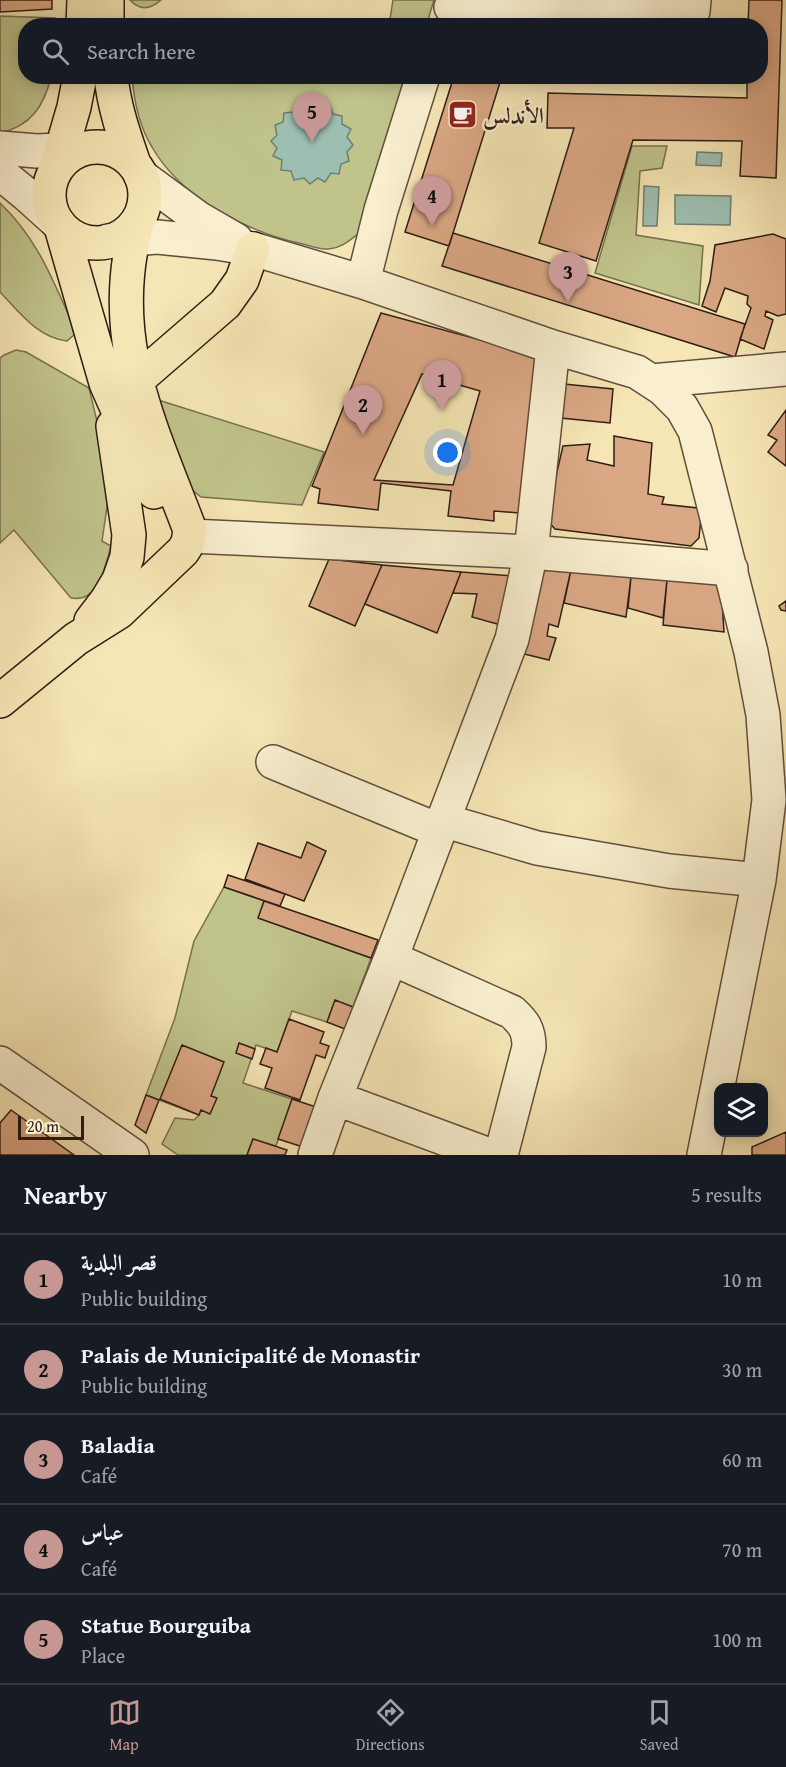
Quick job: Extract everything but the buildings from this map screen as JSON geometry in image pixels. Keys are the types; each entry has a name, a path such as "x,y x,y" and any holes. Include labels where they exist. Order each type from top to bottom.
{"main road":[{"path":"83,18 84,0"},
{"path":"107,0 107,18"},
{"path":"0,701 76,639 137,597 183,551 190,536 190,530 121,382 59,225 52,213 49,191 66,156 78,84"},
{"path":"76,639 107,600 119,580 127,557 129,535 121,382 128,346 125,306 126,233 145,198 138,170 120,124 112,84"},
{"path":"66,156 95,147 110,148 123,154 138,170"},
{"path":"59,225 71,235 95,243 126,233"},
{"path":"121,382 225,304 242,280 254,249"}],"street":[{"path":"449,11 693,11 694,0"},
{"path":"363,282 381,210 420,84"},
{"path":"0,148 66,156"},
{"path":"138,170 198,218 254,249"},
{"path":"0,173 59,225"},
{"path":"126,233 254,249 363,282 553,347 637,372 663,389 682,408 695,431 751,652 763,716 769,800 759,880 704,1155"},
{"path":"315,1155 512,639 531,552 553,347"},
{"path":"651,381 786,369"},
{"path":"190,536 531,552 731,569"},
{"path":"273,762 440,825 537,849 669,871 759,880"},
{"path":"391,958 512,1012 524,1023 529,1036 529,1047 501,1155"},
{"path":"0,1063 132,1155"},
{"path":"335,1098 489,1155"}],"green space":[{"path":"130,0 161,0 145,8"},
{"path":"393,0 434,0 429,18 390,18"},
{"path":"0,16 55,18 18,18 18,84 49,84 40,106 28,120 11,130 0,133"},
{"path":"133,84 409,84 358,234 341,246 326,249 260,231 217,210 198,197 180,182 152,147 144,131"},
{"path":"632,146 667,146 662,168 640,171 636,235 703,246 699,305 595,273"},
{"path":"0,203 25,231 51,277 74,327 74,335 67,341 47,335 38,329 22,316 0,292"},
{"path":"16,350 26,352 89,388 111,480 102,541 111,546 99,581 88,595 81,598 71,598 14,530 0,543 0,358"},
{"path":"155,399 324,452 302,505 201,497 191,489"},
{"path":"224,887 264,901 259,918 371,958 353,1007 335,1001 327,1022 292,1011 277,1052 256,1045 243,1083 292,1099 276,1146 253,1139 247,1155 178,1155 162,1144 175,1118 194,1120 199,1115 146,1095 175,1018 194,941"}],"shaded area":[{"path":"314,102 320,108 330,106 333,114 342,116 342,124 351,129 347,137 353,145 347,152 349,161 341,164 339,174 331,173 325,182 318,178 310,184 304,178 294,180 291,171 281,170 282,160 273,156 277,148 271,141 277,135 275,125 283,122 284,113 294,112 297,105 306,107"},
{"path":"697,152 722,153 721,166 696,165"},
{"path":"644,186 659,187 657,226 643,226"},
{"path":"675,195 731,196 730,225 675,224"}],"place":[{"name":"الأندلس","path":"462,115"},
{"name":"Statue Bourguiba","path":"312,142"},
{"name":"عباس","path":"432,226"},
{"name":"Baladia","path":"568,302"},
{"name":"قصر البلدية","path":"442,410"},
{"name":"Palais de Municipalité de Monastir","path":"363,435"}]}
